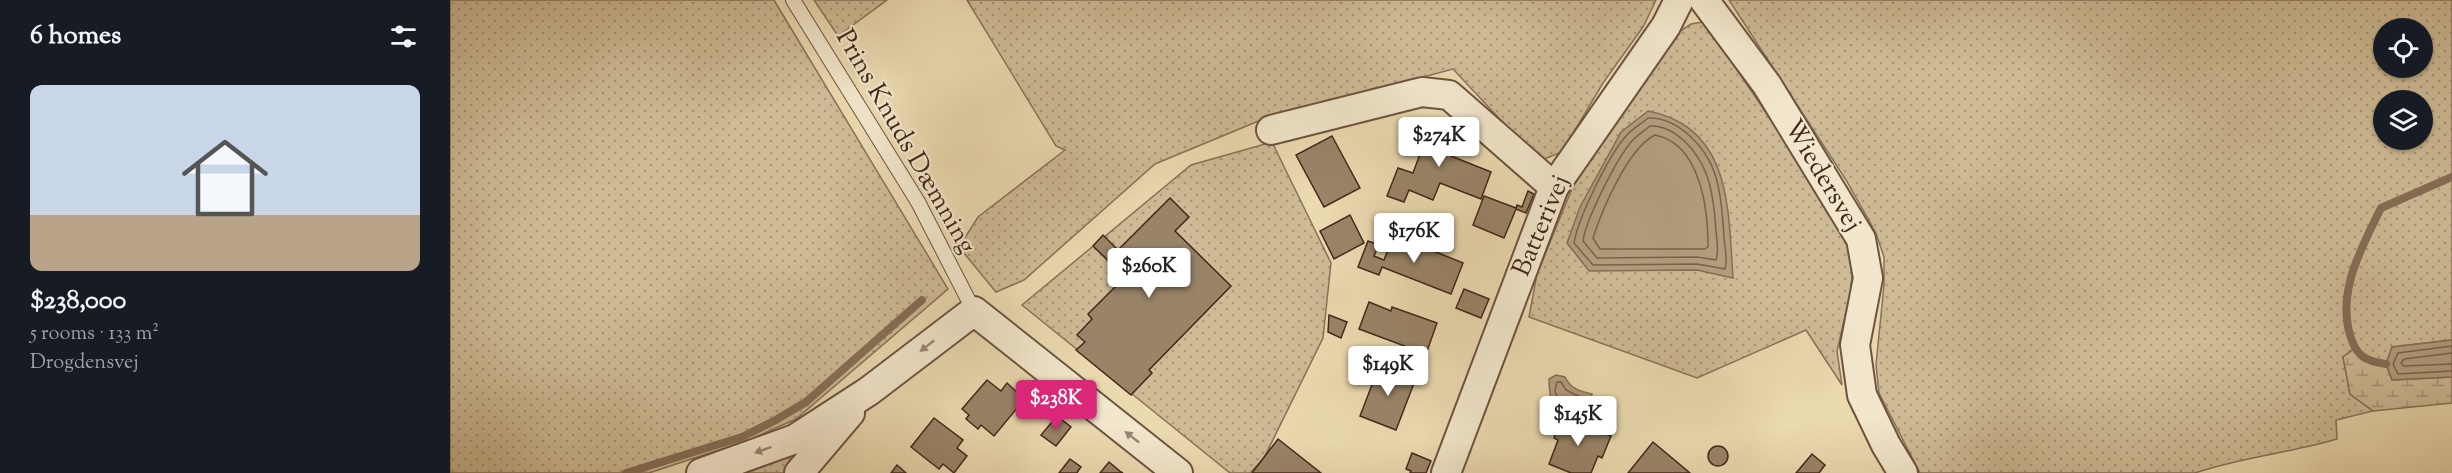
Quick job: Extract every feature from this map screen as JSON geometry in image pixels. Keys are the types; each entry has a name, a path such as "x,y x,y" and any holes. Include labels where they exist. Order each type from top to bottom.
{"street":[{"name":"Batterivej","path":"1446,473 1554,187 1666,26 1679,0"},
{"name":"Wiedersvej","path":"1704,0 1767,85 1861,239 1868,278 1855,345 1862,395 1886,445 1903,473"},
{"path":"1271,130 1422,92 1449,95 1554,187"},
{"path":"701,473 795,439 869,391 974,311 1178,473"},
{"path":"799,473 869,391"}],"lane":[{"name":"Prins Knuds Dæmning","path":"793,0 918,202 974,311"}],"green space":[{"path":"450,0 774,0 948,289 796,419 749,440 649,473 450,473"},
{"path":"814,0 887,0 838,36"},
{"path":"967,0 1656,0 1643,27 1603,83 1562,152 1539,161 1453,69 1261,120 1155,164 1024,280 996,292 959,247 978,217 1065,150 1056,146"},
{"path":"1729,0 2452,0 2452,340 2392,347 2386,364 2369,361 2354,349 2343,357 2350,394 2373,411 2336,420 2337,439 2195,473 1920,473 1879,393 1876,365 1884,285 1884,257 1876,233 1846,180"},
{"path":"1702,22 1714,36 1851,238 1854,258 1850,295 1837,351 1842,385 1806,330 1697,378 1529,317 1537,274 1573,186 1677,33 1691,24"},
{"path":"1272,142 1331,263 1323,338 1264,458 1250,473 1230,473 1022,305 1191,165"},
{"path":"2354,349 2369,361 2386,364 2392,380 2452,377 2452,403 2373,411 2350,394 2343,357"},
{"path":"807,443 789,473 729,473"}],"water":[{"path":"1648,111 1676,120 1696,134 1710,153 1720,175 1726,199 1733,278 1697,270 1589,271 1567,243 1580,207 1621,132"},
{"path":"2452,340 2452,377 2392,380 2386,364 2392,347"},
{"path":"1556,375 1565,377 1576,389 1592,394 1589,405 1578,414 1558,408 1554,404 1550,394 1549,379"}],"building":[{"path":"1436,119 1458,127 1451,156 1491,172 1481,199 1440,183 1433,200 1409,190 1404,202 1387,196 1398,168 1413,173 1420,154 1416,147 1420,136 1427,135 1429,130 1431,131"},
{"path":"1332,136 1360,188 1324,207 1296,155"},
{"path":"1528,191 1534,194 1526,213 1516,209 1504,238 1473,225 1484,196 1516,208 1517,205 1522,207"},
{"path":"1170,198 1189,217 1175,231 1231,286 1149,370 1152,373 1131,395 1076,350 1085,342 1077,335 1092,319 1088,314 1125,277 1093,246 1103,235 1118,250"},
{"path":"1350,215 1364,243 1334,259 1320,231"},
{"path":"1394,235 1463,263 1451,294 1382,267 1379,275 1358,267 1368,241 1379,245 1374,256 1384,260"},
{"path":"1464,289 1489,299 1481,318 1456,308"},
{"path":"1369,302 1391,311 1392,307 1437,323 1426,354 1359,329"},
{"path":"1329,315 1347,322 1341,338 1328,332"},
{"path":"1380,364 1416,378 1396,430 1360,416"},
{"path":"987,380 1001,391 1007,383 1022,397 1017,403 1019,406 994,436 981,425 978,429 966,419 969,415 962,409"},
{"path":"1057,416 1071,427 1056,446 1041,435"},
{"path":"1562,417 1611,436 1602,458 1598,456 1591,473 1571,473 1549,464 1558,440 1554,438"},
{"path":"934,418 963,440 957,448 967,456 954,473 943,464 939,469 911,447"},
{"path":"1278,439 1321,473 1252,473"},
{"path":"1653,442 1690,473 1628,473"},
{"path":"1718,446 1725,449 1728,456 1725,463 1718,466 1711,463 1708,456 1711,449"},
{"path":"1412,453 1431,461 1426,473 1410,473 1411,471 1406,469"},
{"path":"1812,454 1825,465 1819,473 1796,473"},
{"path":"1070,459 1081,467 1077,473 1059,473"},
{"path":"1109,462 1121,472 1123,473 1100,473"},
{"path":"897,465 906,473 891,473"}],"waterway":[{"path":"2386,364 2372,361 2358,353 2350,335 2347,302 2349,285 2359,253 2381,208 2452,177"},
{"path":"626,473 742,437 774,421 806,402 922,300"}]}
